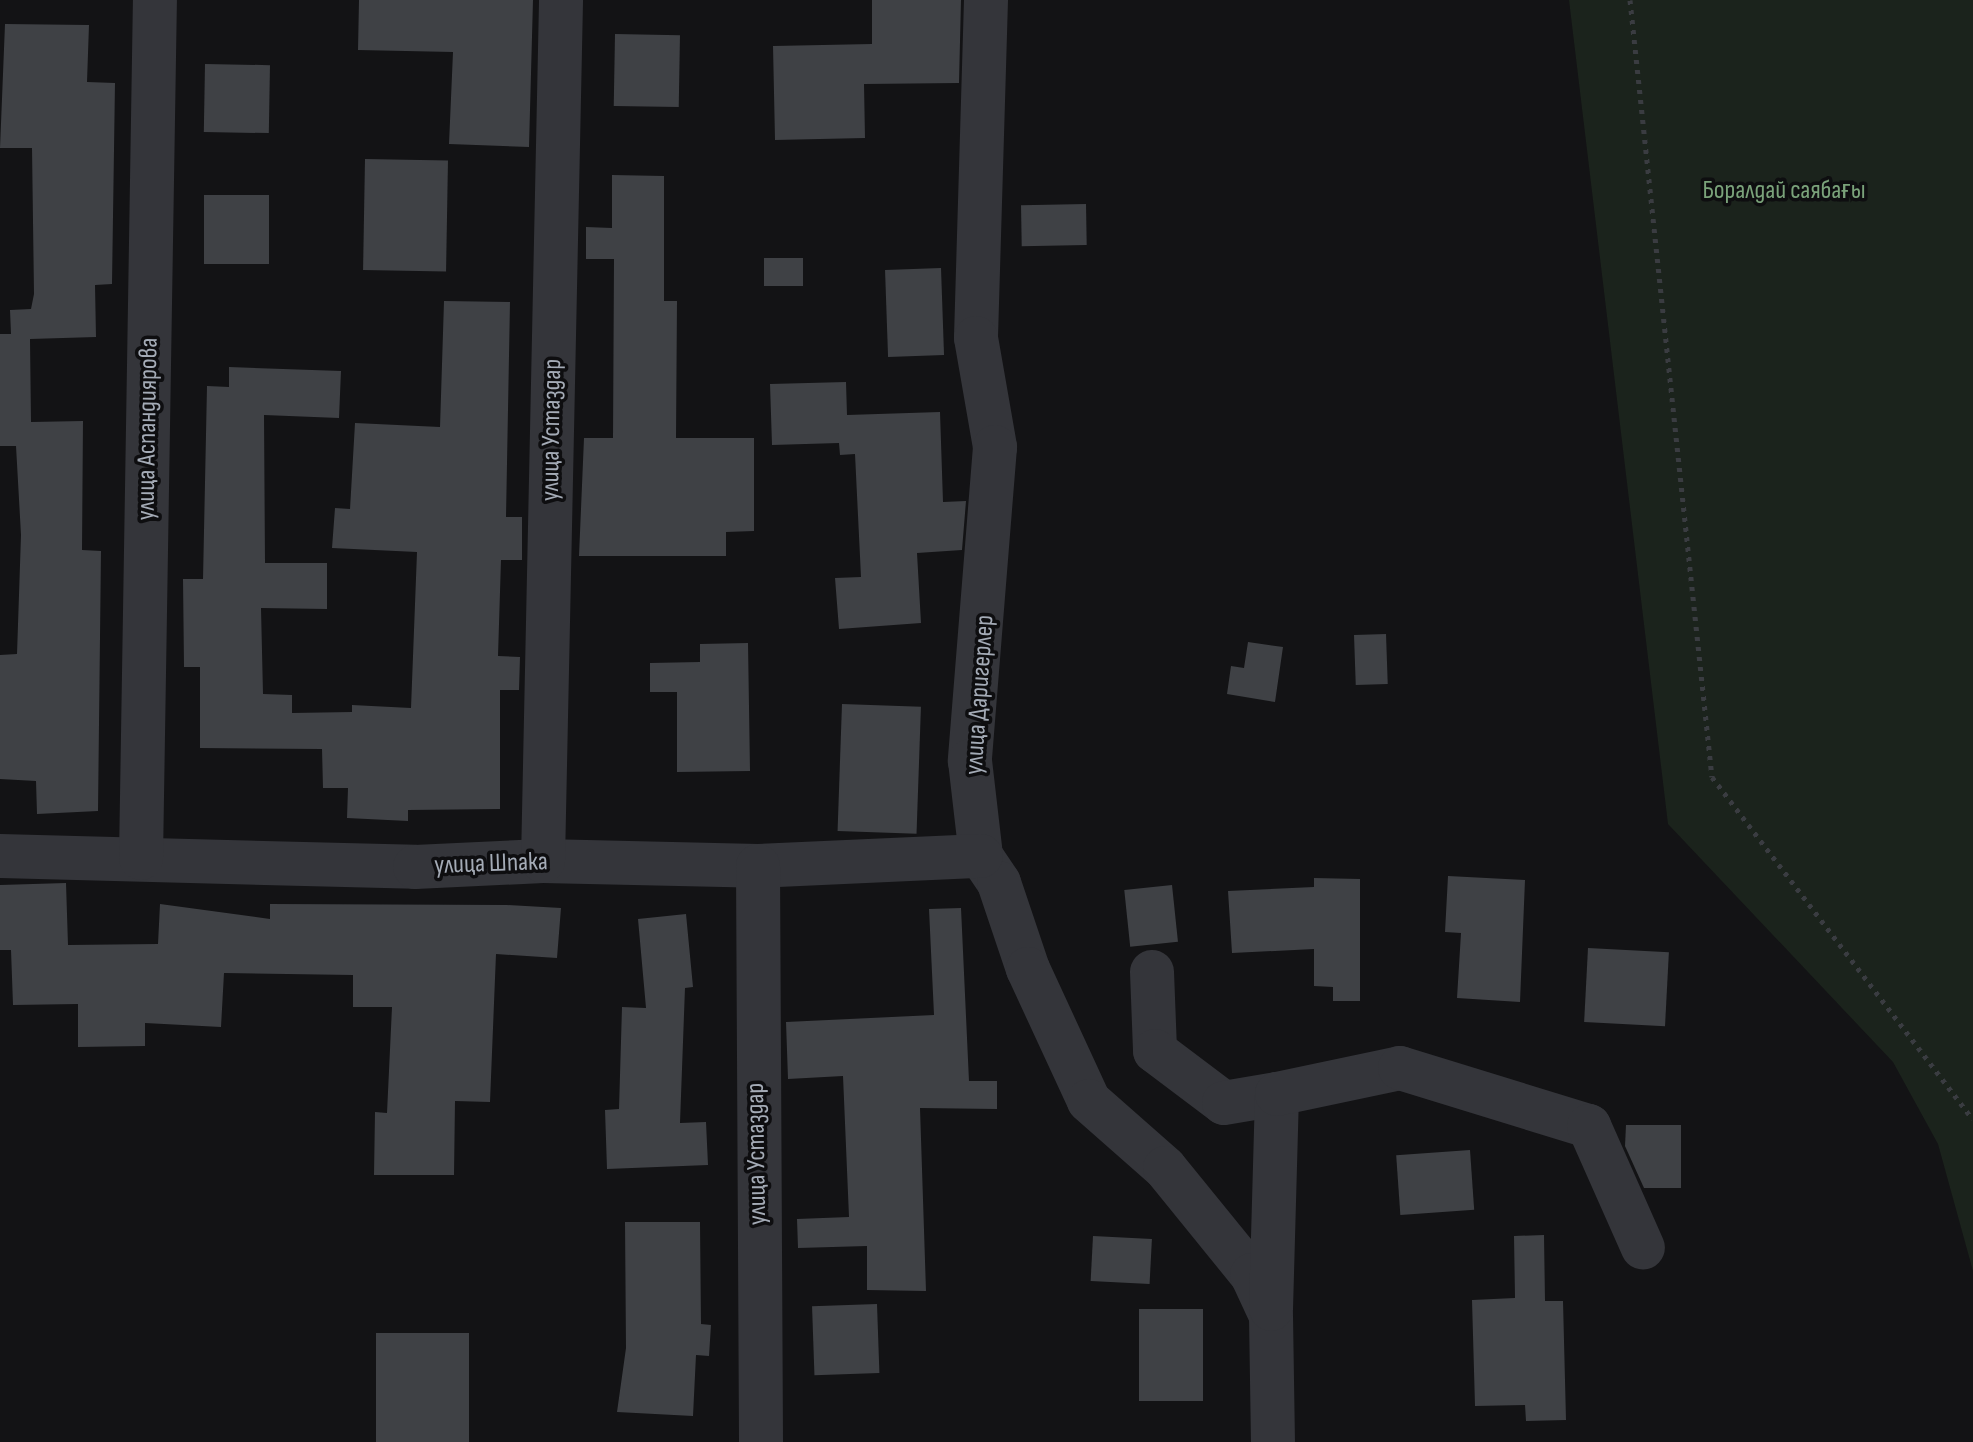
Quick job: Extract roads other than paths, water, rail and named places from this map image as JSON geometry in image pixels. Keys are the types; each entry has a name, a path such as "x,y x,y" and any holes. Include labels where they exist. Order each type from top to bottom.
{"street":[{"name":"улица Аспандиярова","path":"141,858 155,0"},
{"name":"улица Устаздар","path":"543,861 561,0"},
{"name":"улица Даригерлер","path":"986,0 976,338 995,447 970,761 981,856 999,883 1028,969 1089,1101 1217,1227 1271,1316"},
{"name":"улица Шпака","path":"0,856 415,867 543,861 758,866 981,856"},
{"name":"улица Устаздар","path":"758,866 761,1442"},
{"path":"1152,972 1155,1051 1224,1103 1400,1068 1589,1126 1643,1248"},
{"path":"1273,1442 1271,1316 1277,1094"}],"park label":[{"name":"Боралдай саябағы","path":"1784,191"}]}
